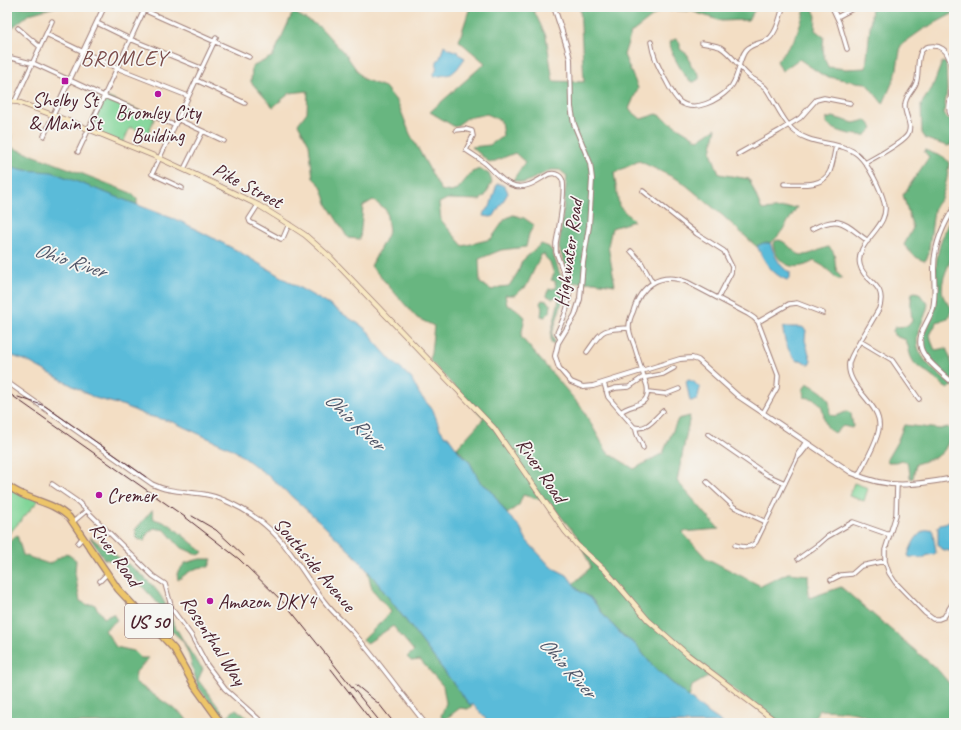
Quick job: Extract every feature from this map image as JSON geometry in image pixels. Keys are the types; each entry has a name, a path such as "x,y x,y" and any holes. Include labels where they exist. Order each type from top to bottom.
{"main road":[{"path":"7,101 15,101"},
{"name":"Pike Street","path":"15,101 88,129 184,169 258,205 289,224"},
{"name":"River Road","path":"289,224 328,254 494,428 565,531 577,545 605,570 639,611 688,655 778,723"},
{"name":"River Road","path":"7,485 19,494 55,507 73,522 107,574 125,597 171,644 195,687 221,723"}],"street":[{"path":"44,136 104,7"},
{"path":"137,7 215,40 249,57"},
{"name":"Highwater Road","path":"554,7 570,59 571,107 574,124 590,163 592,178 590,218 583,262 581,297 575,315 560,339 555,356 559,368 566,377 574,384 583,387 593,386 680,358 696,359 733,392 762,413 806,444 858,476 880,484 897,485 954,478"},
{"path":"651,42 653,55 677,98 686,105 704,105 724,94 732,85 744,53 747,49 753,45 765,41 772,36 783,7"},
{"path":"832,7 837,17 847,49"},
{"path":"837,17 856,7"},
{"path":"78,152 144,10"},
{"path":"15,101 52,21"},
{"path":"97,23 130,39 201,68"},
{"path":"18,28 40,47"},
{"path":"46,34 117,68 188,96"},
{"path":"182,188 152,174 215,40"},
{"path":"702,43 715,45 724,50 739,67 764,86 795,131 817,142 847,148 855,152 865,163 878,185 885,207 884,217 860,255 860,265 864,273 877,286 881,299 879,309 850,360 850,372 852,379 876,413 880,425 877,438 858,476"},
{"path":"865,163 902,141 909,134 910,126 905,108 906,100 916,83 919,57 923,50 927,48 935,46 942,48 948,54 952,74 949,110 950,114 954,115"},
{"path":"7,57 32,63 104,96 174,125"},
{"path":"196,80 245,103"},
{"path":"738,154 779,131 804,114 813,103 820,98 829,98 850,103"},
{"path":"177,119 224,141"},
{"path":"456,130 465,129 472,131 473,136 466,150 505,181 514,186 525,186 552,174 558,174 562,178 563,195 556,250 570,294 557,333 560,339"},
{"path":"184,169 203,131"},
{"path":"784,184 812,184 824,179 830,170 836,146"},
{"path":"643,191 697,234 724,251 732,267 731,273 718,298"},
{"path":"258,205 249,219 250,222 281,239 283,238 289,224"},
{"path":"954,208 944,225 936,250 934,261 933,307 922,332 920,342 920,347 925,356 954,384"},
{"path":"812,229 827,222 839,221 868,241"},
{"path":"631,251 641,262 653,283"},
{"path":"621,412 640,404 647,396 648,392 629,328 635,302 643,290 653,283 664,279 679,280 752,316 758,322 779,380 778,388 762,413"},
{"path":"758,322 789,304 797,303 822,312"},
{"path":"587,352 597,336 603,331 609,329 629,328"},
{"path":"860,341 892,360 919,399"},
{"path":"606,391 616,388 629,387 644,377 663,374 674,368"},
{"name":"Southside Avenue","path":"7,382 152,484 161,488 206,494 219,498 245,511 268,528 290,552 325,603 353,632 425,723"},
{"path":"604,383 608,397 631,425 636,428 646,427 663,411"},
{"path":"648,392 666,394 679,389"},
{"path":"636,428 644,448"},
{"path":"708,434 767,475 785,483"},
{"path":"735,546 745,548 754,545 798,454 806,444"},
{"path":"707,482 734,507 766,522"},
{"path":"52,484 78,502 86,511 73,522"},
{"path":"897,485 896,515 885,550 885,562 889,573 893,580 930,617 939,619 944,616 954,601"},
{"name":"Rosenthal Way","path":"86,511 153,576 165,584 172,609 191,635 207,665 229,694 263,723"},
{"path":"798,559 819,544 827,536 853,522 890,535"},
{"path":"78,543 83,537"},
{"path":"831,580 840,575 852,574 861,566 885,562"},
{"path":"100,581 107,574"}],"green space":[{"path":"7,7 55,7 29,14 7,32"},
{"path":"470,7 532,7 546,36 553,81 584,82 580,7 757,7 748,20 721,21 691,11 661,10 631,33 624,55 638,88 629,109 641,119 657,114 698,140 716,128 711,152 719,174 749,179 762,210 797,207 781,233 773,241 757,247 722,215 681,181 639,161 614,173 619,206 634,221 612,228 608,246 615,285 594,282 572,283 559,248 567,176 560,170 551,170 524,183 513,180 525,162 515,153 490,163 472,147 490,145 503,136 501,121 487,114 467,118 455,127 430,112 485,63 459,41"},
{"path":"806,7 812,7 816,16 815,30 824,37 823,52 828,67 846,69 866,68 872,7 954,7 954,13 922,30 901,45 896,74 883,104 866,83 824,76 799,59 782,71 777,61 795,39"},
{"path":"293,12 320,27 346,55 363,79 385,87 398,103 410,134 441,190 451,192 457,190 472,172 480,169 489,174 492,182 485,196 480,200 447,199 439,203 441,220 463,246 491,239 505,219 513,215 524,218 534,225 529,234 526,247 501,250 479,259 480,283 492,290 509,286 518,272 522,261 541,244 549,247 552,251 564,286 563,299 552,334 554,345 551,343 551,334 559,300 555,296 553,299 546,295 549,289 556,288 555,281 551,280 554,274 550,262 544,254 541,255 526,287 520,290 516,295 505,295 507,305 515,308 525,317 521,337 582,408 607,452 634,469 663,453 678,419 690,416 677,481 719,529 682,532 706,558 761,586 788,573 808,575 809,598 841,587 938,670 954,689 954,723 877,723 857,713 819,710 811,723 778,723 713,674 692,686 689,698 652,665 635,644 623,636 606,618 591,598 579,591 573,584 591,567 577,536 549,502 523,495 519,505 507,514 490,489 480,482 469,461 457,448 484,418 430,361 434,326 417,318 371,266 389,231 386,210 373,200 363,206 360,239 348,238 328,206 321,186 313,178 309,144 298,124 307,112 308,91 290,93 273,107 251,82 252,67 273,56"},
{"path":"675,39 680,43 680,49 688,55 691,66 699,74 699,79 694,82 689,81 674,57 670,42"},
{"path":"942,62 946,63 947,90 944,113 946,117 951,120 954,126 951,145 947,146 926,139 922,133 921,104 932,88"},
{"path":"104,96 155,117 148,134 130,127 123,143 88,129"},
{"path":"833,117 854,123 866,120 873,128 866,135 845,133 834,129 826,123 826,119"},
{"path":"7,132 12,136 8,146 131,193 137,199 137,208 25,170 7,166"},
{"path":"925,150 945,158 949,163 947,180 941,198 934,210 928,256 925,261 916,257 904,245 913,228 903,195 929,157 924,151"},
{"path":"954,213 954,248 944,277 942,289 944,298 952,309 948,318 937,322 930,335 935,350 946,348 952,365 954,382 927,356 924,350 923,340 936,305 936,268 939,246 944,232"},
{"path":"779,240 786,243 796,253 803,255 828,247 833,252 837,272 841,279 838,279 823,266 814,261 794,267 783,263 775,252 773,245 775,241"},
{"path":"912,293 919,293 928,303 918,333 917,341 919,349 927,363 952,386 948,389 915,363 912,359 906,340 894,335 893,331 895,327 908,326 912,321 911,300"},
{"path":"542,300 547,301 551,305 550,312 545,317 541,316 542,308 540,303"},
{"path":"807,383 826,396 830,404 831,415 836,416 848,411 851,414 852,428 843,426 835,433 829,429 819,403 813,399 804,397 803,390"},
{"path":"904,425 940,429 948,427 951,430 951,434 944,450 934,458 916,464 913,478 911,479 907,462 901,460 896,462 888,462 887,459 897,442"},
{"path":"854,483 868,488 864,501 849,496"},
{"path":"7,485 39,500 7,536"},
{"path":"152,510 154,519 169,524 203,552 198,555 180,547 165,530 154,528 147,534 145,541 137,539 135,530"},
{"path":"17,535 23,555 49,564 66,553 76,560 75,573 80,601 88,605 94,604 104,618 113,614 117,620 105,630 116,647 134,651 141,658 149,658 136,672 135,682 183,715 189,723 7,723 7,543"},
{"path":"90,537 135,569 151,584 163,600 183,641 161,621 163,609 131,574 115,561 104,559"},
{"path":"200,559 212,559 209,567 200,567 192,570 178,580 177,573 185,563"},
{"path":"367,569 469,704 473,705 468,709 460,708 443,721 441,716 446,703 443,686 420,660 411,661 407,657 414,651 393,626 366,644 363,640 391,612 372,589"},
{"path":"183,641 203,669 198,680 226,717 236,709 254,723 226,723 198,687 189,655"}],"water":[{"path":"444,45 449,49 458,52 465,58 457,69 451,74 434,77 437,61 440,58"},
{"name":"Ohio River","path":"7,166 25,170 52,172 182,222 238,251 333,307 362,326 371,334 374,341 390,359 411,378 420,395 433,410 440,429 445,436 448,436 460,453 469,461 480,482 490,489 507,514 520,527 527,541 551,567 567,575 579,591 591,598 606,618 623,636 635,644 652,665 704,710 723,723 489,723 474,705 469,704 373,577 355,556 271,478 234,450 173,422 145,415 125,406 95,398 27,361 7,354"},
{"path":"497,184 501,184 506,188 508,193 494,216 483,216 484,212 490,207"},
{"path":"763,243 770,243 780,264 790,272 790,278 787,280 772,271 762,257 757,246"},
{"path":"802,327 806,330 805,340 811,361 809,365 801,360 797,361 791,354 784,337 783,328"},
{"path":"689,380 694,382 700,388 697,400 690,401 686,381"},
{"path":"954,521 954,551 941,549 938,544 938,527 940,524"},
{"path":"931,529 933,532 936,554 928,555 923,558 909,557 908,555 916,538 922,532"}],"waterway":[{"path":"7,10 13,7"}],"railway":[{"path":"7,392 185,517 239,559 287,606 381,723"},
{"path":"18,397 45,406 146,477"},
{"path":"192,516 216,530 244,556"},
{"path":"331,669 373,723"},
{"path":"356,685 379,704 394,723"}],"place":[{"name":"Shelby St & Main St","path":"65,81"},
{"name":"Bromley City Building","path":"158,94"},
{"name":"Cremer","path":"99,495"},
{"name":"Amazon DKY4","path":"210,601"}],"district":[{"name":"BROMLEY","path":"124,57"}]}
